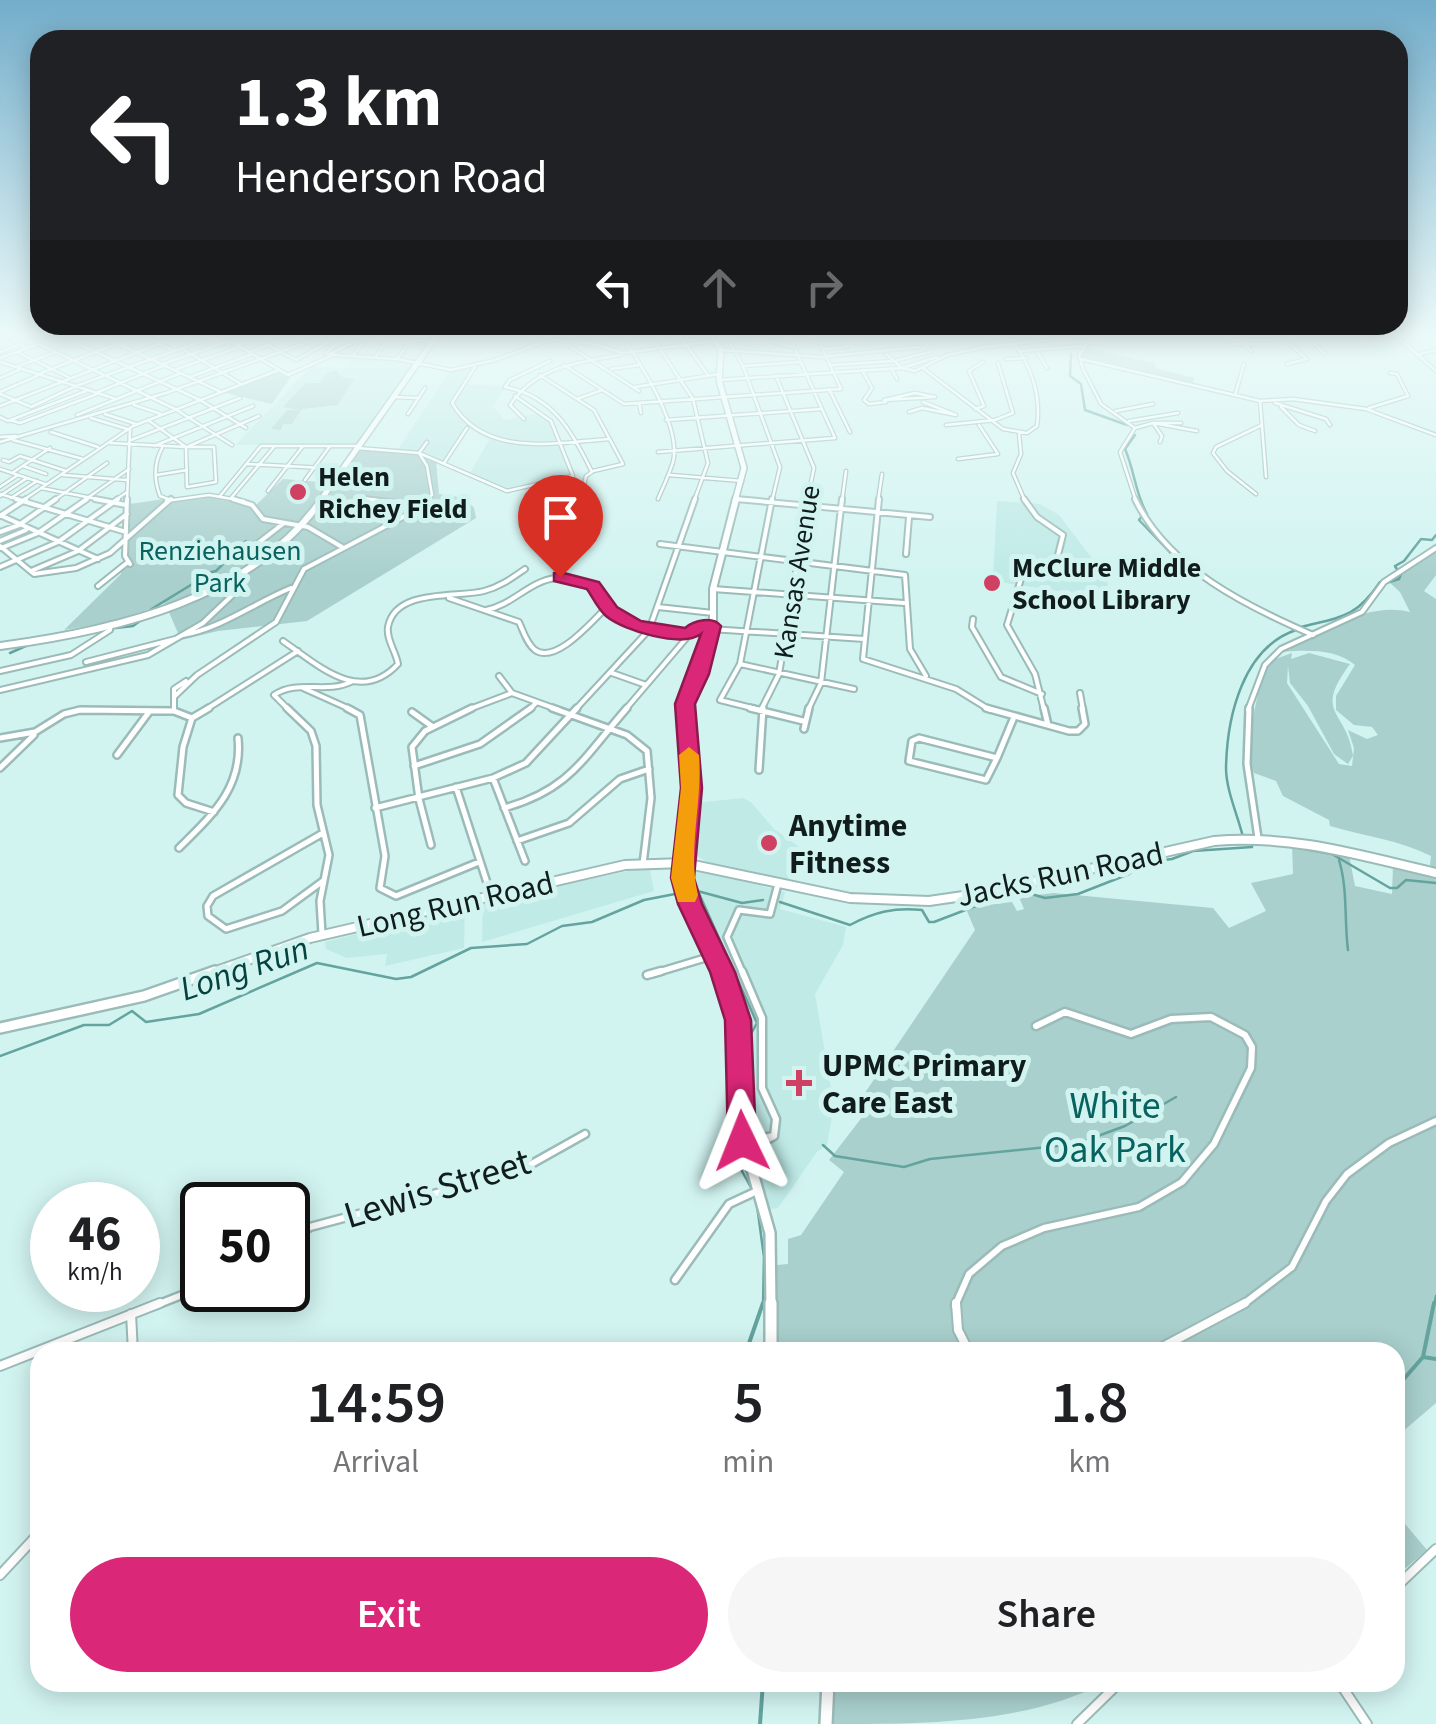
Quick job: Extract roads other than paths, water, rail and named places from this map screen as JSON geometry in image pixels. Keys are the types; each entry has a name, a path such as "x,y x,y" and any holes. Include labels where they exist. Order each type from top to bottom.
{"main road":[{"path":"0,646 111,624 170,604 271,554 302,526 381,414"},
{"path":"729,416 744,468 713,589 712,626 699,674 685,704 692,785 682,880 715,956 740,1030 740,1127 743,1147 766,1209 772,1264 771,1342"},
{"name":"Jacks Run Road","path":"684,863 874,900 956,898 1214,841 1258,838 1317,843 1436,873"},
{"path":"682,880 664,863 686,842"},
{"path":"686,842 694,858 711,868"},
{"name":"Long Run Road","path":"0,1028 144,996 322,934 642,864 684,863"},
{"path":"826,1724 828,1692"}],"street":[{"path":"9,420 25,414"},
{"path":"0,417 20,423 44,414"},
{"path":"10,439 97,414"},
{"path":"106,414 136,424"},
{"path":"98,560 0,516 128,428 161,414"},
{"path":"183,414 232,445"},
{"path":"130,444 198,414"},
{"path":"224,414 244,427"},
{"path":"150,448 231,414"},
{"path":"459,414 479,436"},
{"path":"519,414 524,419"},
{"path":"220,496 261,446 358,447 419,453 507,492 573,476 551,422 541,414"},
{"path":"561,414 566,418 592,472"},
{"path":"587,499 583,490 586,476 623,464 596,414"},
{"path":"658,500 674,459 665,414"},
{"path":"376,808 493,778 536,756 650,630 708,463 696,414"},
{"path":"666,420 753,414"},
{"path":"760,414 780,467 759,554 740,664 720,700 804,725 821,683 832,563 846,471"},
{"name":"Kansas Avenue","path":"759,770 761,711 779,674 795,558 814,468 791,414"},
{"path":"658,452 835,438 823,414"},
{"path":"841,414 850,432"},
{"path":"981,414 1019,434 1033,430 1038,414"},
{"path":"946,425 959,421 979,425 1008,414"},
{"path":"1118,414 1135,428"},
{"path":"1129,421 1165,414"},
{"path":"1261,414 1266,477"},
{"path":"1289,414 1299,425 1315,432"},
{"path":"1312,414 1326,419 1330,425"},
{"path":"1381,414 1436,435"},
{"path":"186,447 244,427 260,416"},
{"path":"88,417 128,428"},
{"path":"148,420 186,447"},
{"path":"1154,423 1198,431"},
{"path":"1154,423 1162,436 1160,442"},
{"path":"1182,423 1135,428 1120,452 1131,492 1159,537 1220,587 1274,620 1312,635"},
{"path":"958,460 998,454 979,425"},
{"path":"1256,494 1213,453 1216,447 1262,425"},
{"path":"98,586 129,563 125,540 128,428"},
{"path":"444,464 468,428"},
{"path":"48,431 100,448"},
{"path":"1019,434 1020,454 1012,473 1025,504 1031,514 1063,535 1056,563 1024,569 1007,625 1035,674 1048,724"},
{"path":"0,439 18,437"},
{"path":"461,437 507,442 609,439"},
{"path":"0,439 83,459"},
{"path":"108,442 150,448 186,447 214,447 216,482 187,487 186,447"},
{"path":"419,453 427,442"},
{"path":"230,498 274,446"},
{"path":"268,491 303,446"},
{"path":"305,480 330,446"},
{"path":"0,487 13,473 50,448"},
{"path":"162,448 157,454 157,494 168,498 230,498 252,505 263,519 302,526 342,547"},
{"path":"174,711 175,696 194,678 276,622 288,606 291,588 304,568 386,522 412,514 432,495 419,453"},
{"path":"3,460 9,462 20,456 66,471"},
{"path":"426,466 434,459"},
{"path":"0,532 18,525 108,463"},
{"path":"246,464 342,469"},
{"path":"23,466 46,474"},
{"path":"1,546 38,533 129,468"},
{"path":"0,469 65,493 126,504"},
{"path":"158,475 187,470"},
{"path":"0,478 13,473"},
{"path":"882,474 868,568 863,659 956,689 990,710 1069,731 1083,728 1080,693"},
{"path":"60,475 128,480"},
{"path":"668,475 742,482"},
{"path":"1,495 27,478"},
{"path":"12,498 37,481"},
{"path":"0,567 58,542 126,492"},
{"path":"1,495 126,532"},
{"path":"1,546 33,573 87,568 147,522 168,498"},
{"path":"358,498 421,506"},
{"path":"736,500 930,518"},
{"path":"33,573 78,550 127,514"},
{"path":"906,554 909,517"},
{"path":"252,547 284,523"},
{"path":"1,546 28,529"},
{"path":"660,544 795,558 905,576 910,650 927,679"},
{"path":"1258,838 1246,764 1252,690 1275,652 1362,612 1384,582 1436,548"},
{"path":"283,641 351,682 376,682 396,669 399,659 388,633 390,621 408,605 487,591 524,569"},
{"path":"0,690 144,656 211,617 242,587 230,576"},
{"path":"486,610 508,605 530,584 560,577 593,586 607,607 625,621 650,630 689,634"},
{"path":"183,635 212,630 249,605 291,588"},
{"path":"713,589 904,604"},
{"path":"445,597 519,622 532,648 546,654 562,649 607,607"},
{"path":"658,607 714,613"},
{"path":"973,619 972,626 1001,677 1042,694"},
{"path":"0,670 78,651 110,630 111,624"},
{"path":"504,808 540,798 562,783 698,627 864,639"},
{"path":"86,662 176,639"},
{"path":"214,812 186,803 178,794 182,747 192,718 298,651"},
{"path":"740,664 854,689"},
{"path":"612,672 647,685"},
{"path":"499,676 512,693 642,745 649,770 650,818 642,864"},
{"path":"322,934 320,901 329,856 317,806 316,746 311,731 274,696 283,688 341,688 351,682"},
{"path":"304,688 326,703 352,708 360,715 385,856 380,888 396,896 480,862"},
{"path":"431,845 412,746 434,727 491,698 512,693"},
{"path":"414,766 491,740 519,722 536,703"},
{"path":"0,768 35,732 64,714 80,710 174,711 192,718"},
{"path":"116,755 149,712"},
{"path":"412,712 434,727"},
{"path":"997,758 917,738 906,756 911,762 986,780 997,758 1014,716"},
{"path":"0,738 35,732"},
{"path":"178,848 233,791 238,778 238,738"},
{"path":"517,841 566,825 588,812 620,776 649,770"},
{"path":"493,778 525,860"},
{"path":"456,787 492,896"},
{"path":"323,834 213,896 208,916 226,930 282,911 325,880"},
{"path":"772,1136 776,1119 762,1088 762,1018 728,937 739,910 770,914 778,884"},
{"path":"648,975 715,956"},
{"path":"965,1342 953,1316 954,1300 968,1274 998,1250 1040,1229 1142,1206 1165,1195 1202,1163 1254,1063 1250,1042 1239,1030 1200,1016 1176,1014 1130,1034 1065,1012 1036,1026"},
{"path":"1170,1342 1284,1276 1309,1241 1326,1200 1349,1173 1379,1148 1436,1122"},
{"path":"740,1127 750,1134 772,1136"},
{"name":"Lewis Street","path":"310,1227 519,1171 585,1134"},
{"path":"743,1147 772,1136"},
{"path":"675,1280 729,1204 760,1190"},
{"path":"61,1342 180,1295"},
{"path":"132,1314 133,1342"},
{"path":"0,1366 30,1354"},
{"path":"0,1575 30,1543"},
{"path":"1405,1578 1436,1549"},
{"path":"1076,1724 1110,1692"},
{"path":"1347,1692 1368,1724"}],"waterway":[{"path":"1097,414 1127,425"},
{"path":"1135,435 1125,449 1147,514"},
{"path":"1142,516 1139,520 1185,568 1227,594"},
{"path":"1398,571 1395,566 1404,561 1421,539 1432,540 1436,535"},
{"path":"150,610 194,583 195,576 216,571 246,541"},
{"path":"1386,583 1399,579 1401,574"},
{"path":"1301,627 1355,609 1380,582"},
{"path":"116,628 133,626 147,616"},
{"path":"1243,837 1227,776 1227,748 1235,706 1251,668 1263,652 1296,630"},
{"path":"10,653 28,645"},
{"path":"780,902 850,925 876,914 903,909 922,910 929,922 934,922 1018,890 1045,898 1078,894 1129,874 1140,863 1172,859 1193,851 1252,847 1252,843"},
{"path":"1269,844 1286,846"},
{"path":"1294,847 1332,854 1390,888 1397,888 1406,880 1436,883"},
{"path":"1339,860 1348,950"},
{"name":"Long Run","path":"690,889 698,891"},
{"path":"698,891 742,903 763,900"},
{"name":"Long Run","path":"698,891 757,1023 752,1032 743,1035"},
{"name":"Long Run","path":"0,1056 84,1025 109,1025 132,1011 146,1022 199,1014 317,963 396,979 411,977 471,948 527,944 562,926 592,922 644,900 680,893"},
{"name":"Long Run","path":"735,1037 726,1125 733,1155 753,1191"},
{"path":"823,1145 835,1156 904,1167 930,1159 1076,1144 1125,1126 1176,1097"},
{"name":"Long Run","path":"756,1198 764,1257 763,1306"},
{"path":"1434,1306 1436,1296"},
{"name":"Long Run","path":"749,1342 763,1303"},
{"path":"1423,1357 1434,1303"},
{"path":"1405,1378 1423,1357"},
{"path":"1423,1357 1436,1359"},
{"name":"Long Run","path":"760,1724 762,1692"}],"place":[{"name":"Helen Richey Field","path":"298,492"},
{"name":"McClure Middle School Library","path":"992,583"},
{"name":"Anytime Fitness","path":"769,843"},
{"name":"UPMC Primary Care East","path":"799,1083"}],"park label":[{"name":"Renziehausen Park","path":"220,566"},
{"name":"White Oak Park","path":"1115,1127"}]}
